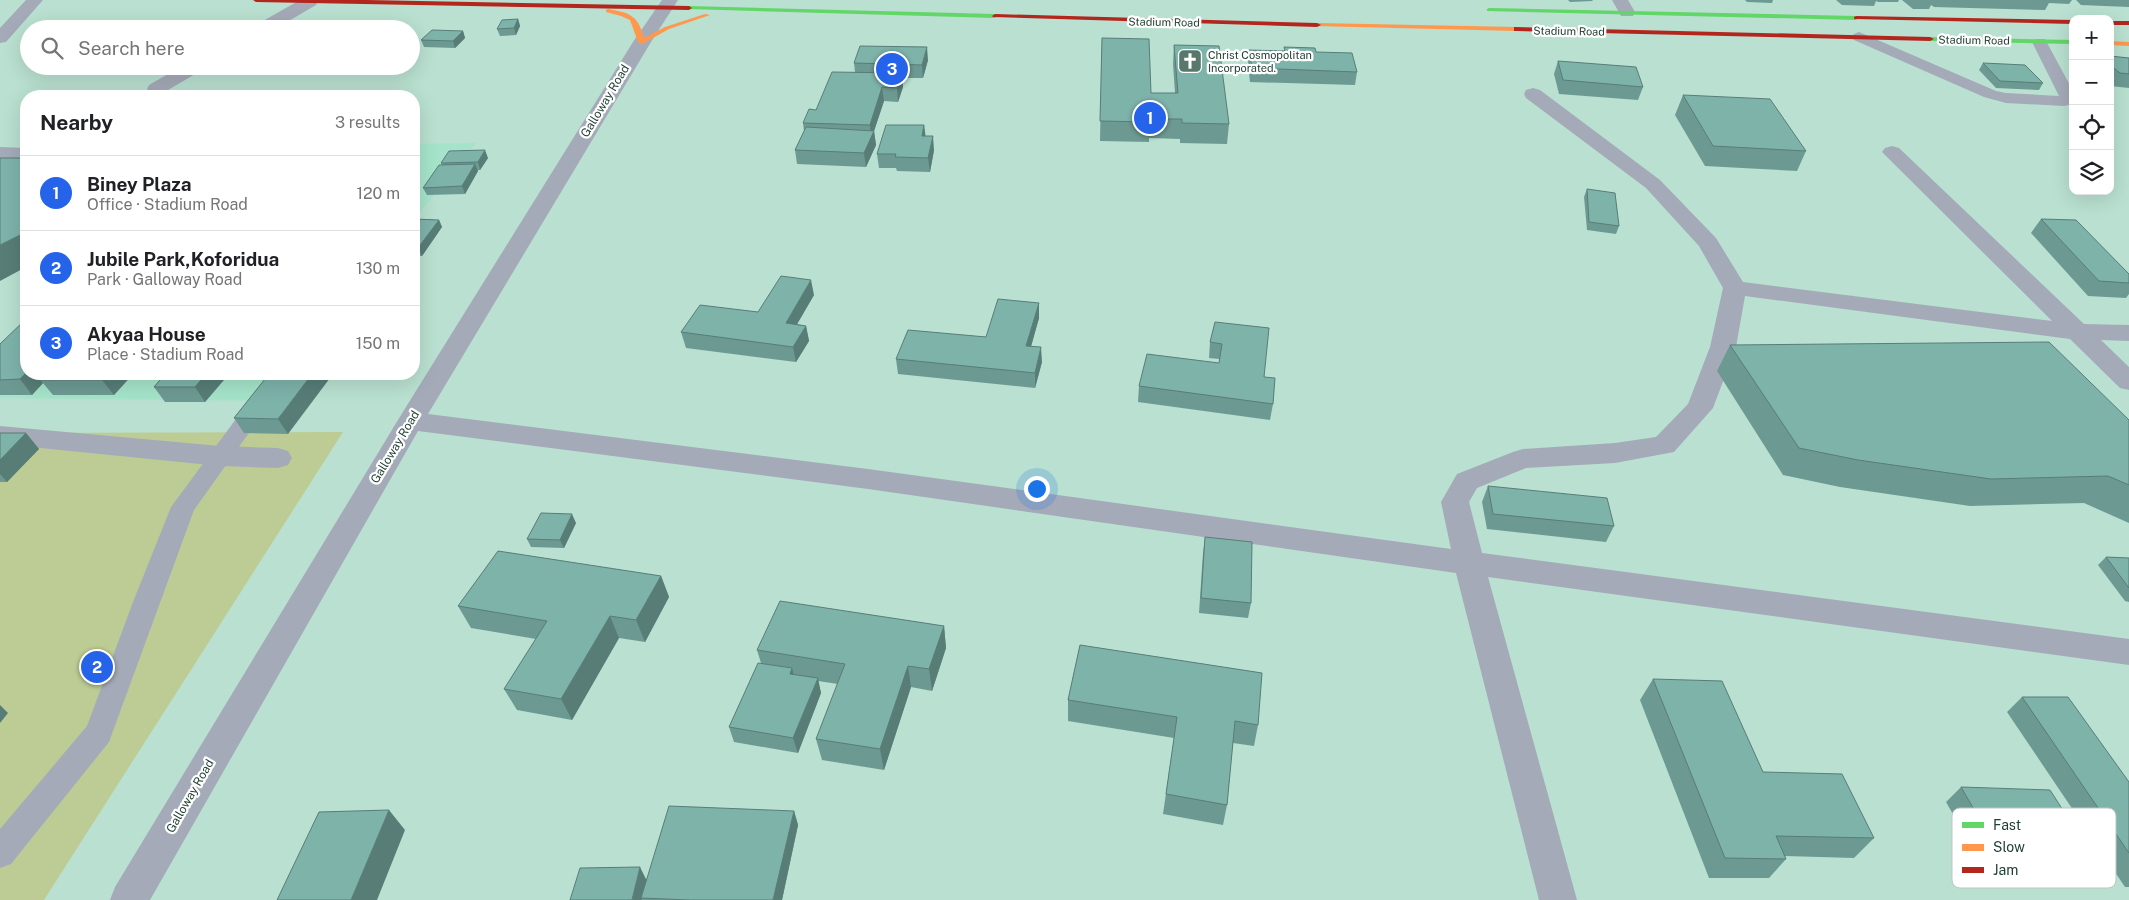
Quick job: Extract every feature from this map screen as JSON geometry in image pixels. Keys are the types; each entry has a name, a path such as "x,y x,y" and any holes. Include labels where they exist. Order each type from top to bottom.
{"main road":[{"name":"Stadium Road","path":"256,0 587,6 668,4 727,9 1295,25 2069,42"},
{"path":"587,6 630,17 639,27 642,42 667,28 727,9"},
{"name":"Stadium Road","path":"1479,10 1624,6 2069,22"},
{"path":"2114,23 2129,24"},
{"path":"2114,43 2129,44"}],"street":[{"path":"0,38 35,0"},
{"path":"277,20 310,1"},
{"name":"Galloway Road","path":"129,900 410,421 642,42 668,4"},
{"path":"156,89 180,75"},
{"path":"1533,94 1654,184 1708,242 1735,288 1723,346 1700,408 1664,445 1615,454 1523,459 1467,481 1455,502 1469,563 1558,900"},
{"path":"1892,152 2129,382"},
{"path":"0,154 20,154"},
{"path":"1735,288 2077,332 2129,333"},
{"path":"410,421 868,479 1469,563 2129,652"},
{"path":"0,435 220,456 278,458"}],"lane":[{"path":"1859,37 1990,94 2006,98 2069,100 2040,42"},
{"path":"0,854 99,733 146,602 183,507 276,380"}],"shaded area":[{"path":"476,143 420,213 420,144"},
{"path":"0,355 20,370 20,380 285,380 268,401 0,398"},
{"path":"343,432 44,900 0,900 0,433"}],"building":[{"path":"518,19 514,28 497,29 502,20"},
{"path":"432,30 463,31 453,41 421,40"},
{"path":"1102,38 1149,39 1151,93 1178,93 1174,45 1219,46 1229,124 1182,123 1182,119 1150,119 1150,122 1100,121"},
{"path":"860,46 927,47 922,65 854,63"},
{"path":"1284,47 1315,48 1316,52 1352,53 1357,72 1252,68 1249,50 1285,51"},
{"path":"2114,56 2129,58 2129,74 2120,73 2114,68"},
{"path":"1558,61 1636,67 1643,87 1563,80"},
{"path":"1983,63 2025,65 2043,83 2000,81"},
{"path":"832,72 902,73 897,88 882,87 870,125 803,123 809,109 816,110"},
{"path":"1683,95 1770,99 1806,151 1713,146"},
{"path":"886,125 924,125 922,136 933,136 928,158 895,157 896,154 877,154"},
{"path":"806,127 874,131 864,153 795,150"},
{"path":"485,150 478,162 441,163 449,151"},
{"path":"0,158 20,158 20,235 0,245"},
{"path":"475,164 462,186 423,188 439,165"},
{"path":"1587,189 1615,193 1619,226 1589,222"},
{"path":"420,219 439,220 420,245"},
{"path":"2041,219 2076,220 2129,274 2129,283 2099,281"},
{"path":"781,276 811,280 786,323 806,326 793,347 681,332 700,305 758,312"},
{"path":"998,299 1039,303 1026,346 1041,347 1035,373 896,359 908,330 986,337"},
{"path":"1215,322 1269,328 1264,377 1275,378 1273,404 1139,386 1147,354 1219,363 1222,344 1210,342"},
{"path":"20,325 20,379 0,380 0,344"},
{"path":"2049,342 2129,420 2129,485 2108,476 1991,479 1858,460 1799,448 1730,345"},
{"path":"160,380 201,380 195,387 154,387"},
{"path":"264,380 307,380 278,419 234,418"},
{"path":"0,433 26,433 0,460"},
{"path":"1488,486 1607,498 1614,526 1493,514"},
{"path":"541,513 572,514 560,540 527,539"},
{"path":"1205,537 1252,542 1251,603 1201,598"},
{"path":"498,551 661,576 636,620 610,616 561,699 504,689 547,621 458,606"},
{"path":"2106,557 2129,558 2129,588"},
{"path":"780,601 944,626 929,669 908,666 880,749 816,739 845,664 757,650"},
{"path":"1080,645 1262,673 1258,725 1235,721 1227,805 1166,794 1177,717 1068,700"},
{"path":"758,663 792,668 790,674 818,678 793,738 729,727"},
{"path":"1653,679 1722,681 1763,772 1842,774 1874,838 1776,836 1786,859 1725,858"},
{"path":"2022,697 2068,697 2129,782 2129,853 2116,834 2116,808 2098,808"},
{"path":"1961,787 2050,790 2062,808 1973,808"},
{"path":"669,806 794,811 773,900 641,898"},
{"path":"389,810 351,900 277,900 319,812"},
{"path":"640,867 632,900 570,900 580,868"}],"traffic: fast":[{"path":"689,8 995,16"},
{"path":"1489,10 1856,18"},
{"path":"1930,39 2069,42"}],"traffic: slow":[{"path":"608,11 623,14 632,19 642,42 667,28 707,15"},
{"path":"1317,25 1517,29"},
{"path":"2114,43 2129,44"}],"traffic: jam":[{"path":"256,0 689,8"},
{"path":"995,16 1317,25"},
{"path":"1856,18 2069,22"},
{"path":"2114,23 2129,23"},
{"path":"1517,29 1930,39"}],"place":[{"name":"Christ Cosmopolitan Incorporated.","path":"1190,61"},
{"name":"Akyaa House","path":"892,69"},
{"name":"Biney Plaza","path":"1150,118"},
{"name":"Jubile Park,Koforidua","path":"97,667"}]}
